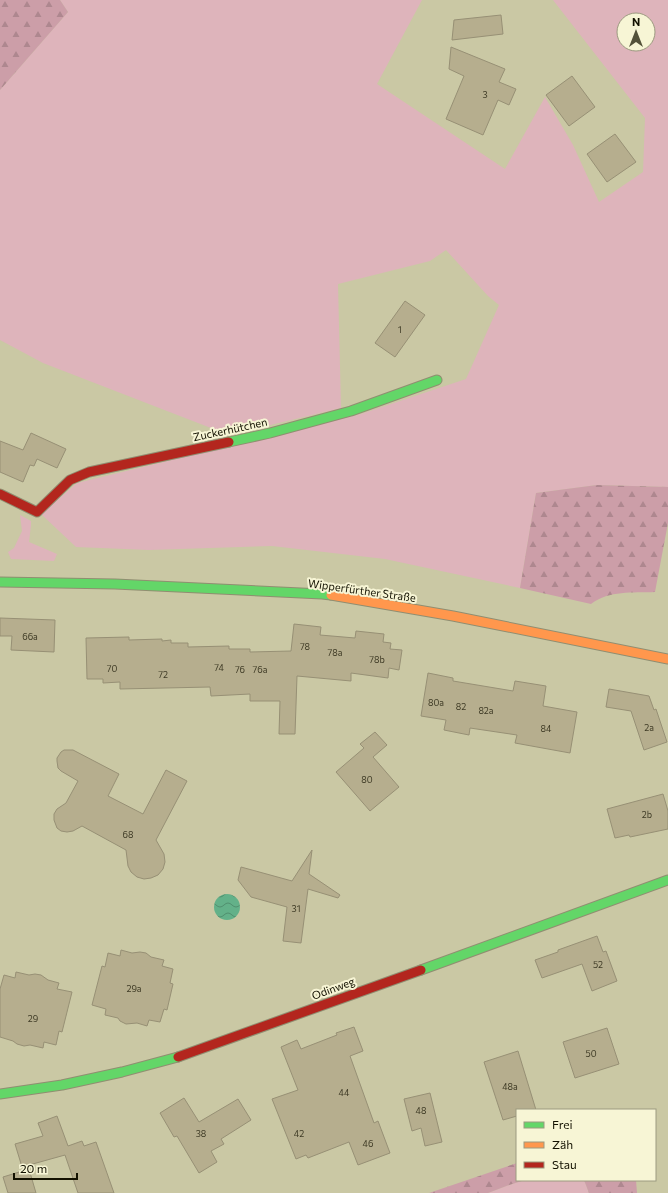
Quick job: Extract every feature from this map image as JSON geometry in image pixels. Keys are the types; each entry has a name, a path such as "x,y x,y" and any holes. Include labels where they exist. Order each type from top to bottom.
{"street":[{"name":"Zuckerhütchen","path":"0,494 38,512 70,480 89,472 270,432 352,411 437,380"},
{"name":"Wipperfürther Straße","path":"0,582 115,584 322,594 453,616 668,659"},
{"name":"Odinweg","path":"0,1094 122,1072 178,1057 509,939 668,880"}],"shaded area":[{"path":"60,0 422,0 377,84 505,169 545,97 573,145 599,202 643,172 645,118 553,0 668,0 668,487 597,485 536,493 520,588 385,559 272,546 149,550 76,547 41,514 77,483 361,414 466,379 499,305 488,296 446,250 430,261 338,284 341,408 229,435 43,363 0,340 0,90 68,12"},
{"path":"20,515 31,521 29,542 57,554 54,561 11,559 8,552 14,548 22,531"},
{"path":"522,1181 584,1181 589,1193 488,1193"}],"green space":[{"path":"0,0 60,0 68,12 0,90"},
{"path":"597,485 668,487 668,523 655,592 614,594 606,596 591,604 520,588 536,493"},
{"path":"516,1163 516,1181 522,1181 488,1193 429,1193"},
{"path":"584,1181 636,1181 637,1193 589,1193"}],"water":[{"path":"227,894 236,898 240,907 236,916 227,920 218,916 214,907 218,898"}],"building":[{"path":"501,15 503,34 452,40 454,20"},
{"path":"451,47 505,69 499,82 516,89 509,105 498,100 483,135 446,119 464,76 449,69"},
{"path":"572,76 595,107 569,126 546,95"},
{"path":"615,134 636,162 607,182 587,154"},
{"path":"405,301 425,315 395,357 375,343"},
{"path":"31,433 66,449 57,468 37,459 34,466 30,465 23,482 0,472 0,441 23,450"},
{"path":"0,618 55,620 54,652 11,650 12,636 0,636"},
{"path":"294,624 321,627 320,635 355,638 356,631 384,634 383,642 391,643 390,649 402,650 399,670 389,668 388,678 351,673 351,681 297,676 295,734 279,734 280,701 250,701 250,694 211,696 210,687 120,689 120,682 103,683 103,679 87,679 86,638 129,637 129,640 162,639 162,641 171,640 171,643 188,643 188,647 229,646 229,649 250,649 250,652 291,651"},
{"path":"428,673 453,678 453,681 513,691 515,681 546,686 543,706 577,712 570,753 515,743 517,735 470,728 469,735 444,730 446,720 421,716"},
{"path":"609,689 649,696 654,710 656,709 667,742 644,750 631,711 606,707"},
{"path":"375,732 387,745 373,757 399,787 370,811 336,772 364,748 360,744"},
{"path":"64,750 73,750 119,774 108,796 143,814 166,770 187,781 156,840 164,854 165,862 163,869 158,875 144,879 137,877 131,872 128,866 126,850 82,826 73,831 67,832 61,831 57,828 54,820 54,814 57,809 66,803 78,781 58,768 57,758"},
{"path":"663,794 668,811 668,829 630,837 629,835 615,838 607,809"},
{"path":"312,850 309,874 340,895 338,898 308,889 301,943 283,941 287,907 251,897 238,880 241,867 292,881"},
{"path":"597,936 603,952 606,951 617,981 592,991 582,964 542,978 535,960"},
{"path":"121,950 132,953 146,953 151,957 164,960 162,966 173,969 170,983 173,984 167,1010 164,1009 160,1022 149,1020 147,1026 137,1023 126,1024 118,1018 105,1015 106,1009 92,1005 102,966 105,967 108,953 120,956"},
{"path":"16,972 29,975 41,975 48,980 59,983 57,989 72,992 62,1032 59,1031 56,1045 44,1042 43,1048 30,1045 24,1046 0,1037 0,989 4,975 15,978"},
{"path":"354,1027 363,1051 350,1056 374,1123 378,1121 390,1153 358,1165 349,1142 308,1158 306,1155 296,1159 272,1099 298,1090 281,1047 297,1040 301,1049 337,1035 336,1033"},
{"path":"607,1028 619,1064 575,1078 563,1042"},
{"path":"518,1051 536,1109 516,1109 516,1116 503,1120 484,1062"},
{"path":"430,1093 442,1142 425,1146 421,1128 412,1131 404,1099"},
{"path":"184,1098 199,1122 238,1099 251,1120 221,1139 224,1144 211,1151 217,1162 199,1173 177,1136 174,1137 160,1113"},
{"path":"57,1116 68,1146 82,1141 84,1146 96,1142 114,1193 78,1193 65,1155 22,1167 15,1144 43,1136 38,1123"},
{"path":"29,1169 36,1193 8,1193 3,1177"}],"traffic: fast":[{"path":"229,442 270,433 351,411 437,380"},
{"path":"0,582 115,584 331,595"},
{"path":"421,970 668,880"},
{"path":"0,1094 62,1085 122,1072 178,1057"}],"traffic: slow":[{"path":"331,595 453,616 668,659"}],"traffic: jam":[{"path":"0,494 37,512 70,480 89,472 229,442"},
{"path":"178,1057 421,970"}]}
